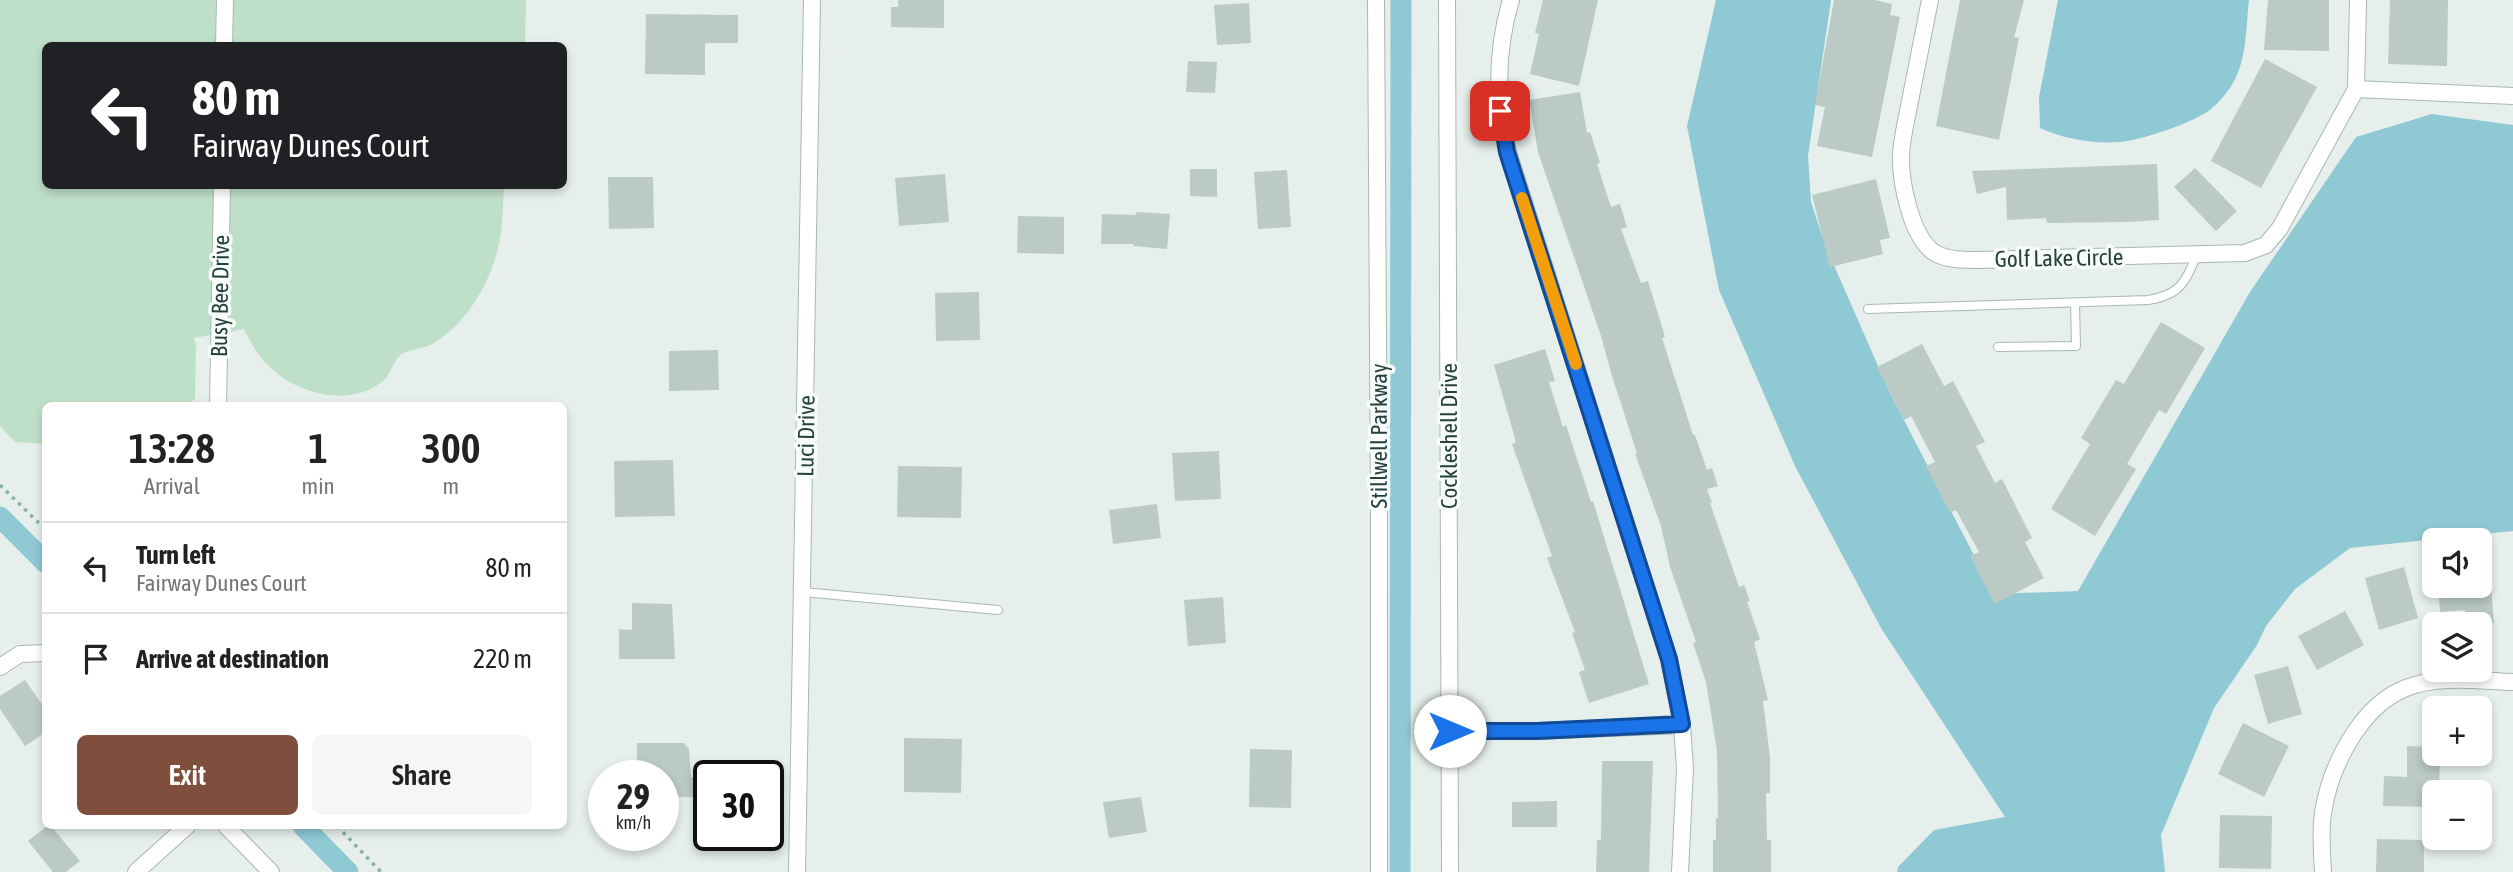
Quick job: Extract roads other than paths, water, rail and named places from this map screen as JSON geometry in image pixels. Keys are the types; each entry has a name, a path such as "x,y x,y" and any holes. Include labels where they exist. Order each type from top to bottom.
{"street":[{"path":"224,42 225,0"},
{"name":"Luci Drive","path":"797,872 812,0"},
{"name":"Stillwell Parkway","path":"1376,0 1380,513 1378,872"},
{"name":"Cockleshell Drive","path":"1447,0 1450,872"},
{"path":"1511,0 1501,52 1499,91 1507,152 1669,659 1682,724 1685,768 1680,872"},
{"name":"Golf Lake Circle","path":"1930,0 1901,153 1902,177 1920,240 1936,254 1957,260 2245,253 2266,245 2280,228 2356,89 2358,0"},
{"path":"2356,89 2513,96"},
{"name":"Busy Bee Drive","path":"218,402 222,189"},
{"path":"0,667 20,654 42,653"},
{"path":"2323,872 2321,833 2328,790 2346,748 2372,712 2389,696 2428,682 2513,682"},
{"path":"1450,731 1537,731 1682,724"},
{"path":"136,872 184,829"},
{"path":"229,829 271,872"}],"lane":[{"path":"1868,309 2075,303 2168,297 2188,277 2197,254"},
{"path":"1998,347 2076,346 2075,303"},
{"path":"803,592 998,610"}],"water":[{"path":"1716,0 1831,0 1808,156 1811,202 1826,247 1889,391 1994,594 2078,591 2250,292 2356,137 2432,114 2513,125 2513,531 2492,533 2492,528 2422,528 2422,540 2350,548 2295,589 2266,626 2257,645 2214,708 2161,835 2165,872 1897,872 1898,867 1934,830 2005,817 1881,628 1795,466 1719,290 1687,126"},
{"path":"2058,0 2249,0 2244,48 2237,75 2222,98 2204,114 2181,125 2140,138 2120,142 2089,141 2069,138 2040,128 2039,97"}],"waterway":[{"path":"1400,872 1401,0"},
{"path":"0,517 42,559"},
{"path":"306,829 348,872"}]}
